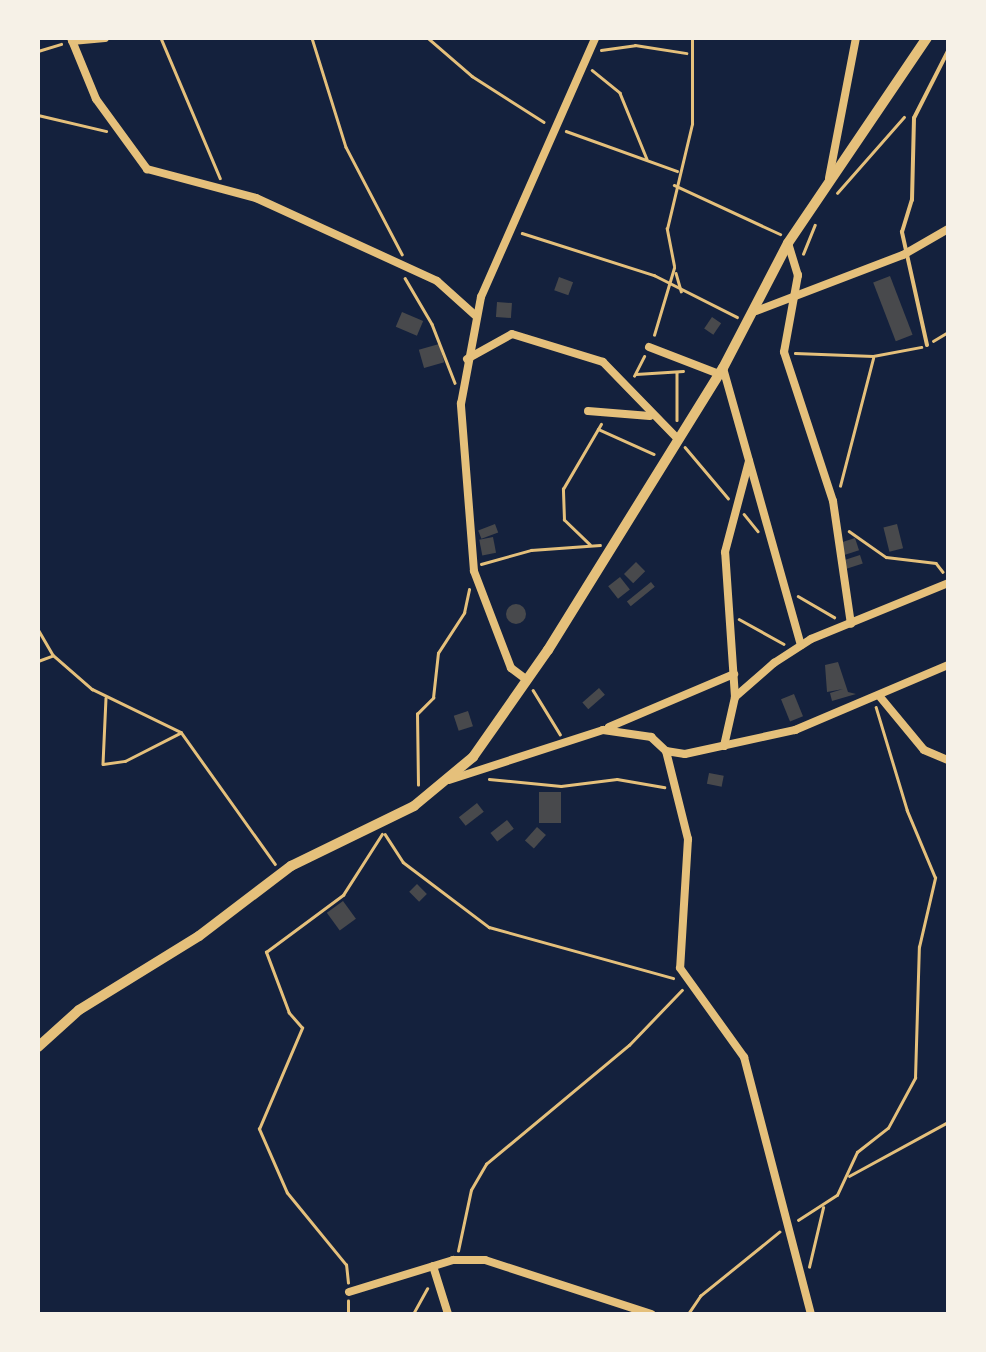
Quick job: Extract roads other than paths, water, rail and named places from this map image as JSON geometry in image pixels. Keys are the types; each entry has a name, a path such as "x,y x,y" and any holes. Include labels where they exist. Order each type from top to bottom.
{"street":[{"path":"105,38 72,39 117,132 147,169 226,188 410,268 437,282 476,316"},
{"path":"527,680 511,668 474,568 461,404 476,316 595,38"},
{"path":"829,178 856,38"},
{"path":"38,1047 79,1010 199,936 291,866 382,828 449,780 527,680 721,371 753,317 789,242 927,38"},
{"path":"753,317 903,255 948,229"},
{"path":"789,242 798,266 784,352 833,501 852,599 848,625"},
{"path":"467,359 512,334 603,362 654,418 680,434"},
{"path":"650,347 721,371"},
{"path":"721,371 798,648"},
{"path":"588,411 654,418"},
{"path":"724,746 735,698 725,552 734,504 749,461"},
{"path":"735,698 798,648 948,583"},
{"path":"602,730 650,738 679,755 795,730 877,699 948,665"},
{"path":"449,780 602,730 734,674"},
{"path":"877,699 924,750 948,760"},
{"path":"666,750 681,791 689,866 678,943 685,983 726,1024 744,1057 784,1228 804,1278 811,1314"},
{"path":"349,1292 434,1271 453,1260 485,1260 651,1314"},
{"path":"434,1271 448,1314"}],"lane":[{"path":"927,344 903,255 914,179 910,138 920,96 948,51"}]}
